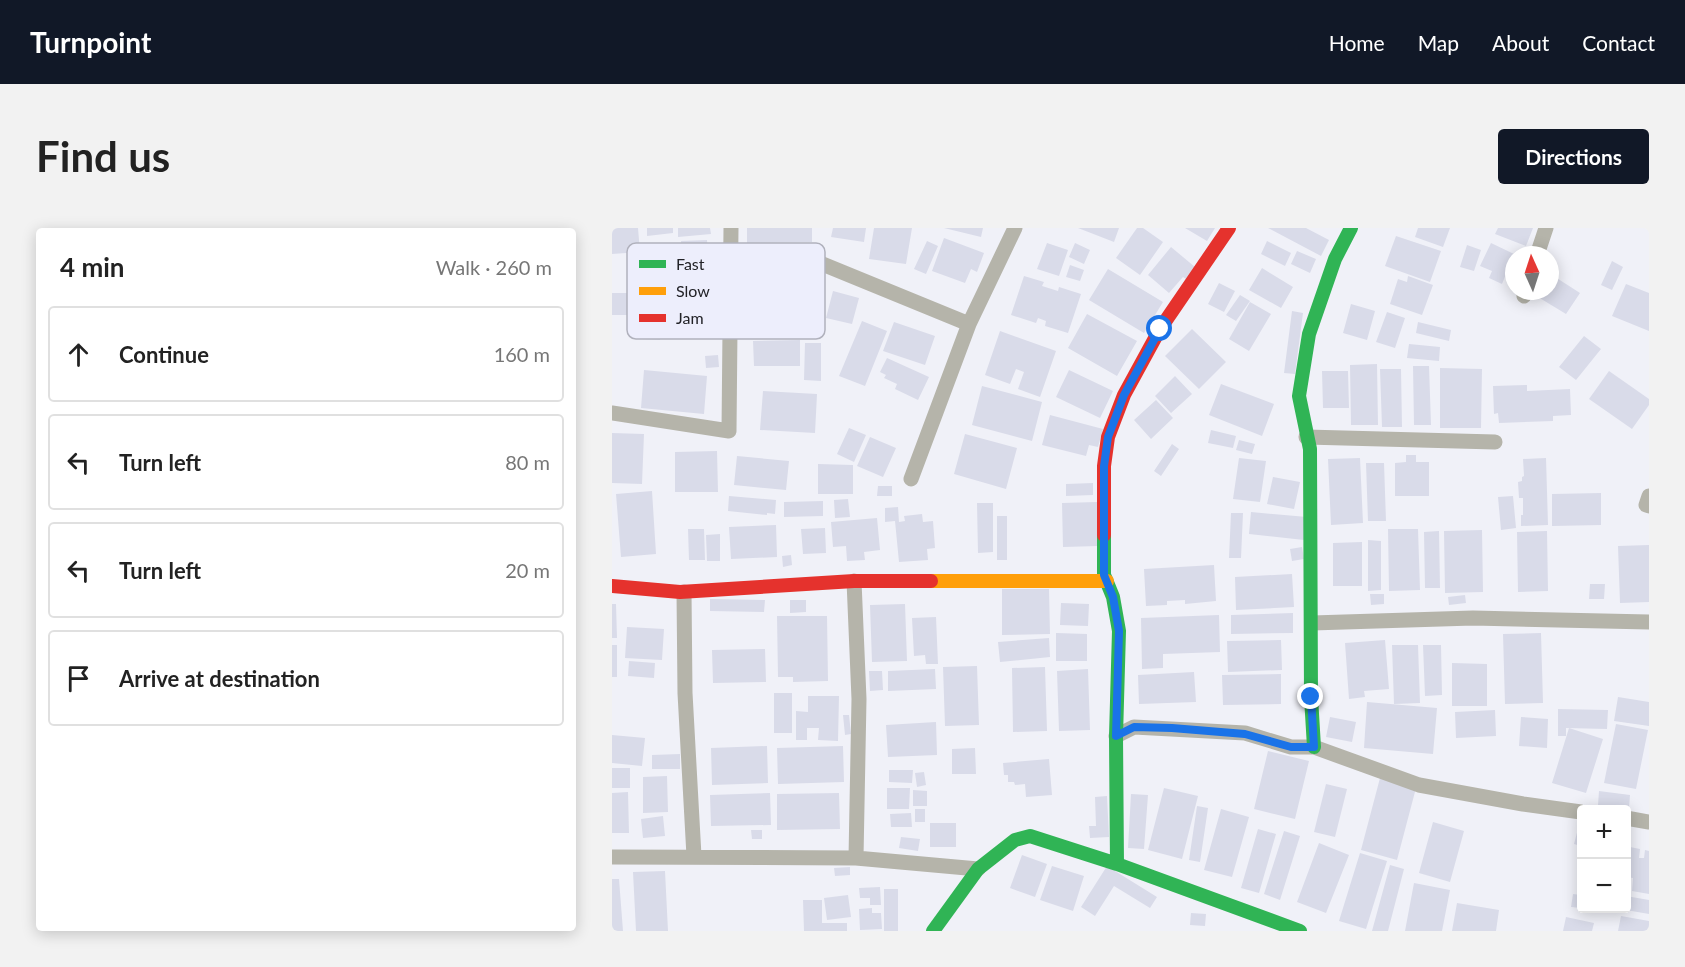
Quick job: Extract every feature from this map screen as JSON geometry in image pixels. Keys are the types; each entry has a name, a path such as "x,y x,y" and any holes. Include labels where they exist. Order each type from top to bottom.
{"street":[{"path":"910,479 969,324 1015,228"},
{"path":"1117,864 1116,736 1119,631 1113,597 1104,575 1104,466 1108,437 1124,395 1160,329 1229,228"},
{"path":"1314,747 1311,697 1310,450 1299,396 1309,334 1335,259 1351,228"},
{"path":"1540,246 1546,228"},
{"path":"825,265 969,324"},
{"path":"612,413 729,431 730,339"},
{"path":"1306,437 1495,442"},
{"path":"1649,496 1646,505 1649,506"},
{"path":"612,586 684,592 854,581 1107,581"},
{"path":"854,581 859,699 856,858"},
{"path":"684,592 685,693 694,856"},
{"path":"1312,623 1473,618 1649,622"},
{"path":"1116,736 1134,727 1245,734 1291,747 1314,747 1419,786 1577,811"},
{"path":"1631,819 1649,822"},
{"path":"933,931 978,870 1015,840 1030,836 1117,864 1300,931"},
{"path":"612,857 856,858 978,870"}],"building":[{"path":"612,228 638,228 639,243 627,243 627,253 612,254"},
{"path":"647,228 673,228 673,233 647,236"},
{"path":"678,228 710,228 711,234 678,237"},
{"path":"747,228 812,228 812,242 747,243"},
{"path":"833,228 866,228 864,242 831,237"},
{"path":"874,228 912,228 906,264 869,259"},
{"path":"944,228 983,228 981,237"},
{"path":"1078,228 1119,228 1114,242"},
{"path":"1137,228 1143,228 1163,242 1140,275 1116,258"},
{"path":"1185,228 1215,228 1207,241"},
{"path":"1268,228 1306,228 1329,240 1321,256"},
{"path":"1418,228 1450,228 1443,247 1415,237"},
{"path":"1498,228 1533,228 1526,246 1495,234"},
{"path":"1396,236 1441,251 1430,282 1385,266"},
{"path":"944,238 984,253 977,272 971,269 965,283 932,271"},
{"path":"707,240 707,243 681,243 681,241"},
{"path":"927,241 938,246 926,274 914,269"},
{"path":"1267,241 1291,253 1285,266 1261,254"},
{"path":"1047,243 1068,250 1059,276 1037,269"},
{"path":"1075,243 1090,250 1084,264 1069,257"},
{"path":"1491,243 1505,250 1505,276 1502,284 1489,278 1492,271 1480,266"},
{"path":"1467,245 1481,250 1474,271 1460,267"},
{"path":"1171,247 1195,267 1186,279 1183,277 1169,293 1148,275"},
{"path":"1297,251 1316,259 1310,273 1291,264"},
{"path":"1612,261 1623,267 1612,290 1601,285"},
{"path":"1070,265 1084,270 1080,281 1066,277"},
{"path":"1262,268 1293,287 1281,308 1249,290"},
{"path":"1108,269 1163,302 1144,333 1089,300"},
{"path":"1024,276 1044,282 1042,286 1058,291 1059,287 1081,294 1068,333 1045,326 1046,321 1038,318 1036,323 1011,315"},
{"path":"1408,276 1433,285 1422,315 1390,304 1398,279 1407,282"},
{"path":"1559,280 1580,293 1566,314 1543,300 1559,300"},
{"path":"1219,283 1235,291 1224,312 1208,304"},
{"path":"1626,284 1649,293 1649,331 1612,316"},
{"path":"833,291 859,298 852,324 826,318"},
{"path":"612,293 627,293 627,315 612,315"},
{"path":"1240,295 1250,301 1236,321 1226,315"},
{"path":"1250,302 1271,314 1249,351 1229,339"},
{"path":"1351,304 1375,311 1367,340 1343,333"},
{"path":"1292,311 1303,313 1295,374 1284,373"},
{"path":"1387,312 1405,318 1395,348 1376,342"},
{"path":"1087,314 1137,341 1117,376 1068,348"},
{"path":"862,321 887,331 865,386 839,376"},
{"path":"894,322 935,336 925,365 883,351"},
{"path":"1418,322 1451,330 1449,341 1416,333"},
{"path":"1192,329 1226,362 1199,389 1165,356"},
{"path":"1000,331 1056,351 1040,397 1018,389 1024,372 1016,369 1010,384 985,375"},
{"path":"1584,336 1601,349 1576,380 1559,367"},
{"path":"800,340 800,366 754,366 753,341"},
{"path":"805,343 821,343 821,381 804,380"},
{"path":"1409,344 1440,347 1439,361 1407,358"},
{"path":"718,355 719,367 706,368 705,356"},
{"path":"887,358 929,377 918,400 895,389 897,384 884,378 886,375 880,372"},
{"path":"1377,364 1378,425 1351,425 1350,365"},
{"path":"1413,366 1429,366 1431,425 1414,425"},
{"path":"1440,368 1482,369 1481,428 1440,428"},
{"path":"1380,369 1401,369 1402,427 1382,427"},
{"path":"644,370 707,376 704,414 641,408"},
{"path":"1069,370 1113,391 1100,418 1056,397"},
{"path":"1322,371 1348,371 1349,408 1323,408"},
{"path":"1609,371 1649,399 1649,405 1632,429 1589,399"},
{"path":"1175,376 1192,394 1171,413 1155,396"},
{"path":"1221,384 1274,404 1262,436 1209,415"},
{"path":"1527,385 1527,391 1570,389 1571,415 1553,416 1553,421 1499,423 1498,413 1494,414 1493,386"},
{"path":"982,386 1042,402 1032,441 972,425"},
{"path":"763,391 817,394 815,433 760,430"},
{"path":"1156,400 1173,418 1151,439 1134,420"},
{"path":"1050,415 1103,429 1098,447 1089,445 1086,456 1042,445"},
{"path":"849,428 866,435 854,462 837,454"},
{"path":"1211,430 1236,436 1233,448 1208,443"},
{"path":"612,433 644,434 642,484 612,483"},
{"path":"965,434 1017,448 1006,489 954,474"},
{"path":"870,437 896,448 883,477 857,466"},
{"path":"1239,440 1255,444 1252,454 1236,450"},
{"path":"1172,444 1179,449 1161,476 1154,471"},
{"path":"717,451 718,492 675,492 675,452"},
{"path":"1406,455 1416,455 1416,462 1429,462 1429,496 1395,496 1395,463 1406,462"},
{"path":"737,456 789,461 786,490 734,485"},
{"path":"1239,458 1266,461 1260,502 1233,499"},
{"path":"1360,458 1363,523 1331,525 1328,459"},
{"path":"1546,458 1548,525 1521,526 1523,498 1519,498 1518,482 1522,481 1524,476 1523,459"},
{"path":"1366,463 1384,463 1386,521 1368,521"},
{"path":"818,464 853,465 853,494 818,494"},
{"path":"1273,477 1300,482 1294,509 1267,504"},
{"path":"1093,483 1093,495 1066,496 1066,484"},
{"path":"878,486 892,486 892,496 877,496"},
{"path":"652,491 656,554 621,557 616,494"},
{"path":"1601,493 1601,525 1552,526 1552,494"},
{"path":"729,496 776,500 775,514 728,511"},
{"path":"1513,496 1516,528 1501,530 1498,497"},
{"path":"848,499 850,517 835,518 834,500"},
{"path":"823,501 823,516 784,517 784,502"},
{"path":"1097,502 1098,546 1063,547 1062,503"},
{"path":"977,503 993,503 993,552 978,553"},
{"path":"898,507 899,522 905,521 904,516 922,514 923,522 933,521 935,548 927,549 928,560 899,562 895,521 885,522 885,508"},
{"path":"1251,512 1307,517 1304,540 1249,534"},
{"path":"1231,513 1243,513 1241,558 1229,558"},
{"path":"997,516 1007,516 1007,560 997,560"},
{"path":"877,518 880,550 864,552 865,560 847,561 846,546 833,547 831,522"},
{"path":"776,525 777,557 731,559 729,527"},
{"path":"825,528 826,553 803,554 801,529"},
{"path":"688,529 704,529 705,560 689,560"},
{"path":"1388,529 1418,529 1420,590 1389,591"},
{"path":"1482,530 1483,592 1445,593 1444,531"},
{"path":"1439,531 1440,588 1425,588 1424,532"},
{"path":"1547,531 1548,591 1518,592 1517,532"},
{"path":"720,534 720,561 707,561 706,535"},
{"path":"1368,540 1381,541 1381,590 1368,591"},
{"path":"1362,542 1362,586 1333,586 1333,543"},
{"path":"1649,545 1649,602 1620,603 1618,546"},
{"path":"1302,547 1304,559 1292,561 1290,549"},
{"path":"791,555 792,565 783,567 782,556"},
{"path":"1214,565 1216,601 1185,604 1185,600 1167,601 1167,605 1146,606 1144,569"},
{"path":"1292,574 1294,607 1236,610 1235,577"},
{"path":"1590,584 1605,584 1604,599 1589,599"},
{"path":"1002,589 1049,589 1050,634 1002,635"},
{"path":"1370,594 1384,594 1384,604 1371,605"},
{"path":"1465,595 1466,603 1449,605 1448,597"},
{"path":"710,599 765,600 764,612 710,611"},
{"path":"790,600 806,600 806,612 790,613"},
{"path":"1061,603 1089,604 1088,626 1060,625"},
{"path":"612,604 616,604 617,638 612,638"},
{"path":"905,604 907,661 872,662 870,605"},
{"path":"1293,613 1293,633 1231,634 1231,615"},
{"path":"1219,615 1220,652 1163,654 1163,668 1142,669 1141,618"},
{"path":"777,616 827,616 828,681 793,682 793,677 778,677"},
{"path":"936,617 938,664 926,664 925,655 914,656 912,618"},
{"path":"627,627 664,629 662,660 625,658"},
{"path":"1056,633 1087,634 1087,661 1056,661"},
{"path":"1541,633 1543,703 1505,704 1503,634"},
{"path":"1049,638 1050,657 1000,662 998,642"},
{"path":"1281,640 1282,670 1228,672 1227,641"},
{"path":"1385,640 1389,689 1364,691 1365,697 1349,699 1345,643"},
{"path":"612,645 617,645 617,677 612,677"},
{"path":"1392,645 1418,645 1420,703 1394,704"},
{"path":"1423,645 1441,645 1442,695 1425,696"},
{"path":"765,649 766,682 713,683 712,650"},
{"path":"629,661 655,663 654,678 628,676"},
{"path":"1452,663 1487,664 1487,706 1452,706"},
{"path":"977,666 979,725 945,726 943,667"},
{"path":"1045,667 1047,731 1013,732 1012,668"},
{"path":"935,669 936,689 888,691 888,671"},
{"path":"1088,669 1090,730 1059,731 1057,671"},
{"path":"869,671 882,671 883,690 870,691"},
{"path":"1194,672 1196,702 1139,704 1138,675"},
{"path":"1281,674 1281,704 1223,705 1222,675"},
{"path":"774,693 792,693 792,733 774,733"},
{"path":"808,696 839,696 838,741 818,740 819,728 807,728 807,740 796,740 796,711 808,712"},
{"path":"1618,697 1649,702 1649,726 1614,721"},
{"path":"1367,702 1437,708 1433,754 1364,748"},
{"path":"1558,709 1608,710 1607,729 1566,728 1566,736 1558,736"},
{"path":"1495,710 1496,736 1456,738 1455,712"},
{"path":"843,715 849,715 851,734 845,735"},
{"path":"1330,717 1356,722 1352,742 1326,737"},
{"path":"1521,717 1548,719 1547,748 1519,746"},
{"path":"936,722 937,755 888,757 886,725"},
{"path":"1616,724 1648,730 1636,789 1604,783"},
{"path":"1569,728 1603,739 1586,793 1552,783"},
{"path":"612,735 645,738 642,766 612,763"},
{"path":"767,746 768,783 712,785 711,748"},
{"path":"843,746 844,782 778,784 777,748"},
{"path":"975,748 976,774 952,774 952,749"},
{"path":"1268,751 1309,761 1295,819 1254,809"},
{"path":"680,754 680,769 652,769 652,755"},
{"path":"1049,759 1052,795 1026,797 1025,784 1015,785 1014,782 1008,782 1008,775 1004,775 1003,763"},
{"path":"612,768 630,768 630,788 612,788"},
{"path":"889,770 913,770 912,783 889,782"},
{"path":"924,772 926,785 917,787 915,773"},
{"path":"667,776 668,812 643,813 643,777"},
{"path":"1380,778 1416,788 1397,860 1361,850"},
{"path":"1326,784 1347,789 1335,837 1314,832"},
{"path":"887,788 910,788 909,809 887,809"},
{"path":"1164,788 1198,796 1182,859 1148,850"},
{"path":"913,790 927,791 927,806 913,806"},
{"path":"1599,791 1630,795 1629,805 1598,805"},
{"path":"628,792 629,833 612,833 612,793"},
{"path":"770,793 771,825 711,826 710,795"},
{"path":"839,793 840,829 777,830 777,794"},
{"path":"1131,794 1148,795 1144,849 1128,848"},
{"path":"1107,796 1109,837 1090,838 1089,826 1096,826 1095,797"},
{"path":"1197,806 1208,808 1200,862 1189,860"},
{"path":"915,809 925,809 925,822 915,822"},
{"path":"1221,809 1249,817 1232,877 1204,870"},
{"path":"911,813 912,827 891,827 890,814"},
{"path":"663,816 665,836 643,838 641,819"},
{"path":"1433,822 1464,831 1450,882 1419,873"},
{"path":"930,823 956,823 956,847 930,847"},
{"path":"1258,829 1276,834 1259,893 1241,888"},
{"path":"751,830 762,830 762,839 752,839"},
{"path":"1284,831 1300,836 1280,900 1264,894"},
{"path":"901,837 920,839 918,851 899,848"},
{"path":"1319,843 1349,855 1326,913 1297,902"},
{"path":"1631,847 1640,849 1639,858 1644,858 1645,850 1649,851 1649,894 1632,891 1633,878 1631,878"},
{"path":"1360,853 1387,861 1366,929 1339,921"},
{"path":"1022,855 1047,864 1035,897 1010,888"},
{"path":"1390,865 1404,869 1388,931 1372,931"},
{"path":"1052,866 1084,876 1073,911 1040,900"},
{"path":"1107,866 1157,897 1150,908 1114,886 1095,916 1081,907"},
{"path":"850,867 850,875 835,876 834,868"},
{"path":"665,871 668,931 636,931 633,872"},
{"path":"612,879 619,879 623,931 612,931"},
{"path":"1414,883 1450,890 1442,931 1405,931"},
{"path":"880,887 881,905 870,905 870,898 860,898 859,888"},
{"path":"884,889 898,889 898,931 884,931"},
{"path":"1573,894 1577,894 1577,908 1571,907"},
{"path":"848,895 851,917 827,920 824,898"},
{"path":"1631,897 1649,900 1649,914 1631,911"},
{"path":"803,900 822,900 822,923 847,923 847,931 804,931"},
{"path":"1457,903 1499,910 1496,931 1452,931"},
{"path":"872,908 872,913 881,913 882,929 860,930 859,909"},
{"path":"1191,913 1206,914 1205,926 1190,925"},
{"path":"1621,916 1649,921 1649,931 1618,931"},
{"path":"1566,917 1594,923 1592,931 1563,931"}],"traffic: fast":[{"path":"1314,747 1311,697 1310,449 1299,396 1309,334 1335,259 1351,228"},
{"path":"1104,535 1104,575 1113,597 1119,631 1116,736 1117,864"},
{"path":"933,931 978,869 1015,840 1030,836 1117,864 1300,931"}],"traffic: slow":[{"path":"931,581 1107,581"}],"traffic: jam":[{"path":"1104,535 1104,466 1108,437 1124,395 1160,329 1229,228"},
{"path":"612,586 680,592 854,581 931,581"}],"route":[{"path":"1160,329 1124,395 1108,437 1104,466 1104,575 1113,597 1119,631 1116,736 1134,727 1172,728 1245,734 1291,747 1314,747 1311,697"}]}
